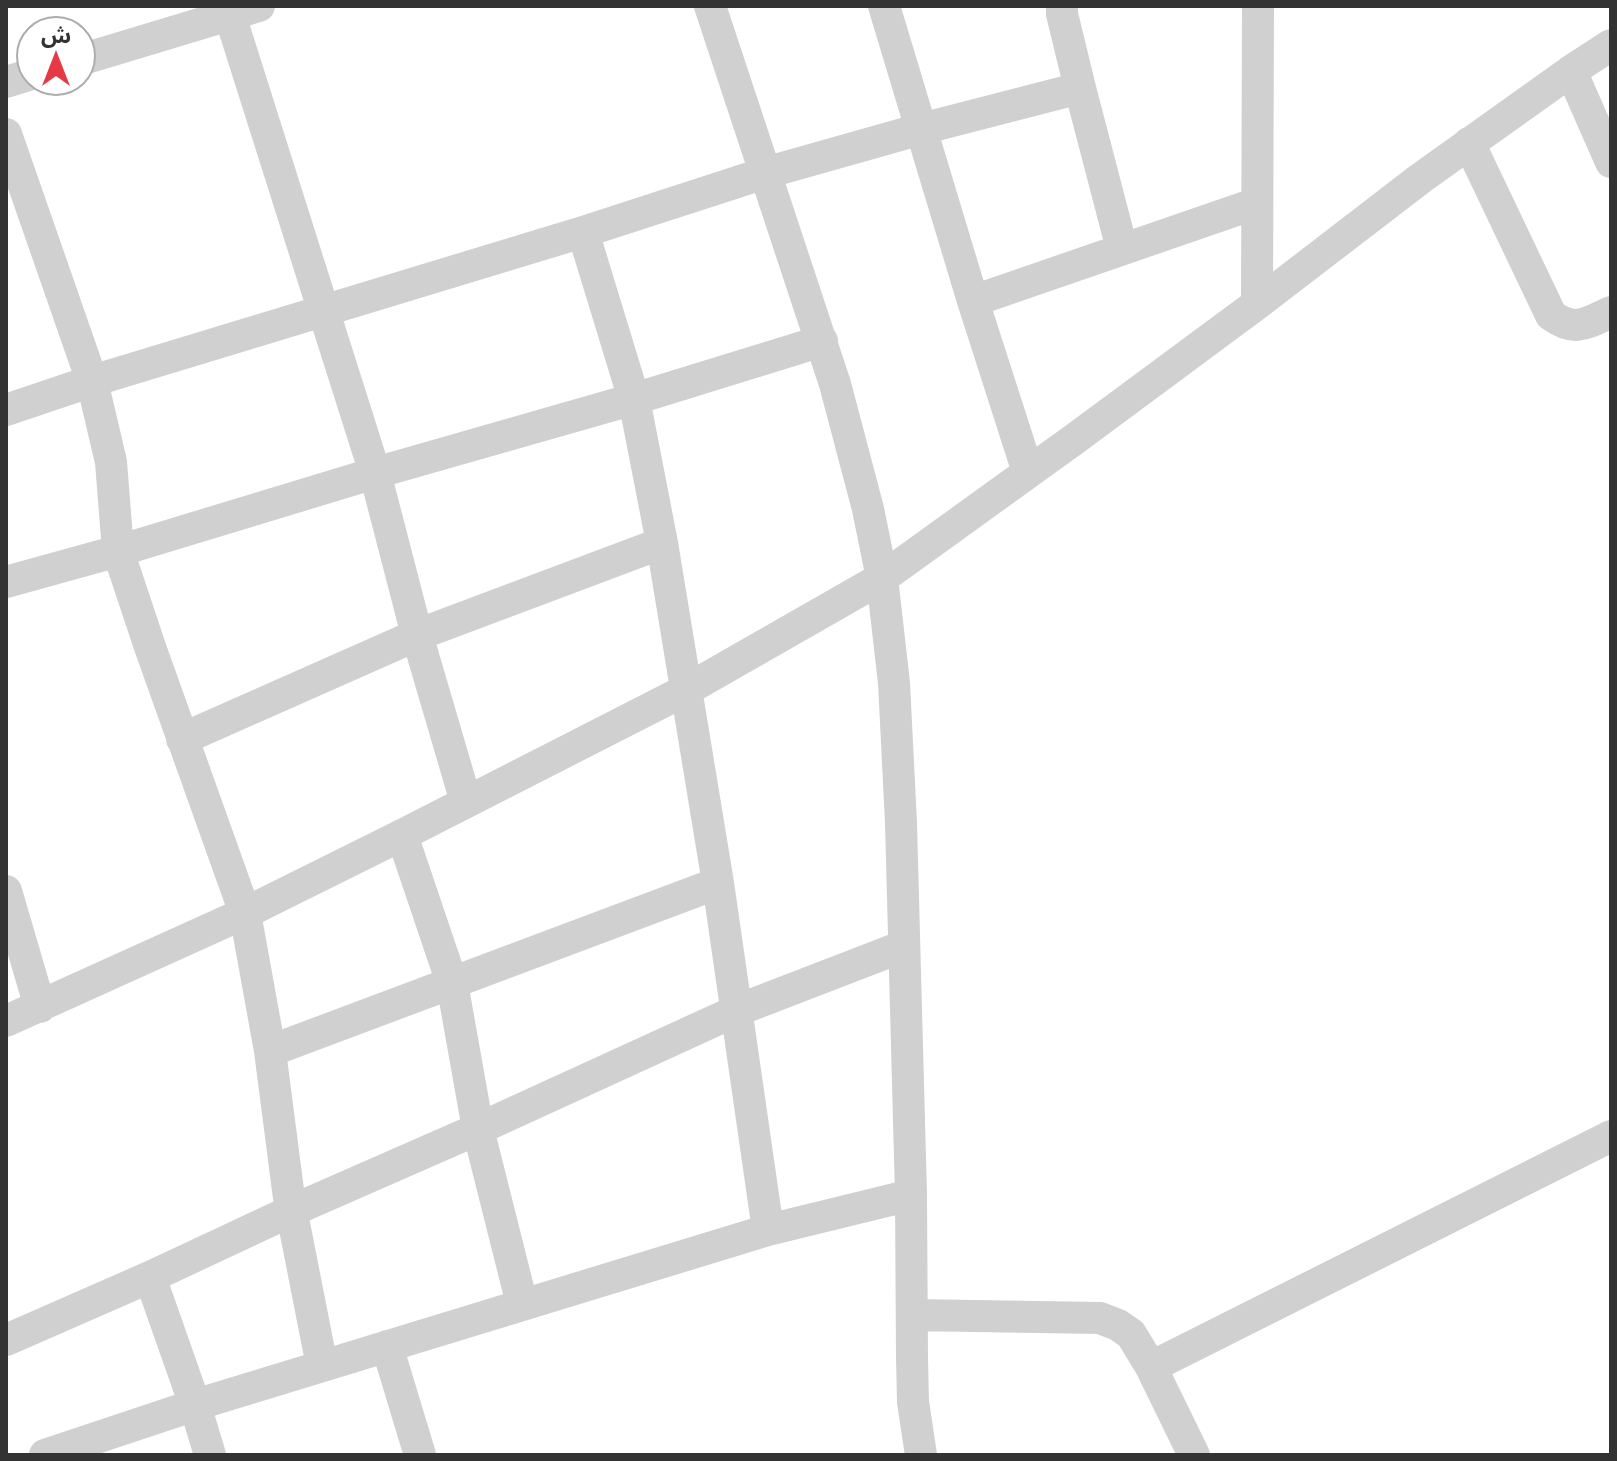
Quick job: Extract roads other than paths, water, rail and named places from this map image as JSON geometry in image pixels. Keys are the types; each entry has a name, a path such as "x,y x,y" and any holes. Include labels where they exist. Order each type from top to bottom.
{"street":[{"path":"710,6 822,341 853,449 882,578 894,683 901,823 913,1402 921,1455"},
{"path":"884,6 1028,472"},
{"path":"1062,6 1122,249"},
{"path":"1257,304 1258,6"},
{"path":"96,55 239,9 325,312 375,473 417,635 466,802"},
{"path":"6,1021 245,913 402,835 686,690 882,578 1257,304 1421,178 1611,45"},
{"path":"1571,71 1611,162"},
{"path":"6,410 765,173 1080,88"},
{"path":"6,134 92,381 111,462 118,551 245,913 270,1051 291,1211 322,1366"},
{"path":"1469,143 1551,315 1562,323 1572,325 1587,323 1611,312"},
{"path":"973,301 1257,203"},
{"path":"583,232 634,399 662,543 738,1010 768,1230"},
{"path":"6,582 822,341"},
{"path":"182,739 417,635 662,543"},
{"path":"402,835 452,983 478,1129 522,1304"},
{"path":"270,1051 718,883"},
{"path":"6,891 40,1007"},
{"path":"6,1340 738,1010 904,946"},
{"path":"1151,1367 1611,1136"},
{"path":"45,1455 195,1405 768,1230 911,1195"},
{"path":"150,1277 210,1455"},
{"path":"912,1315 1100,1318 1118,1325 1131,1334 1151,1367 1194,1455"},
{"path":"387,1346 420,1455"}]}
